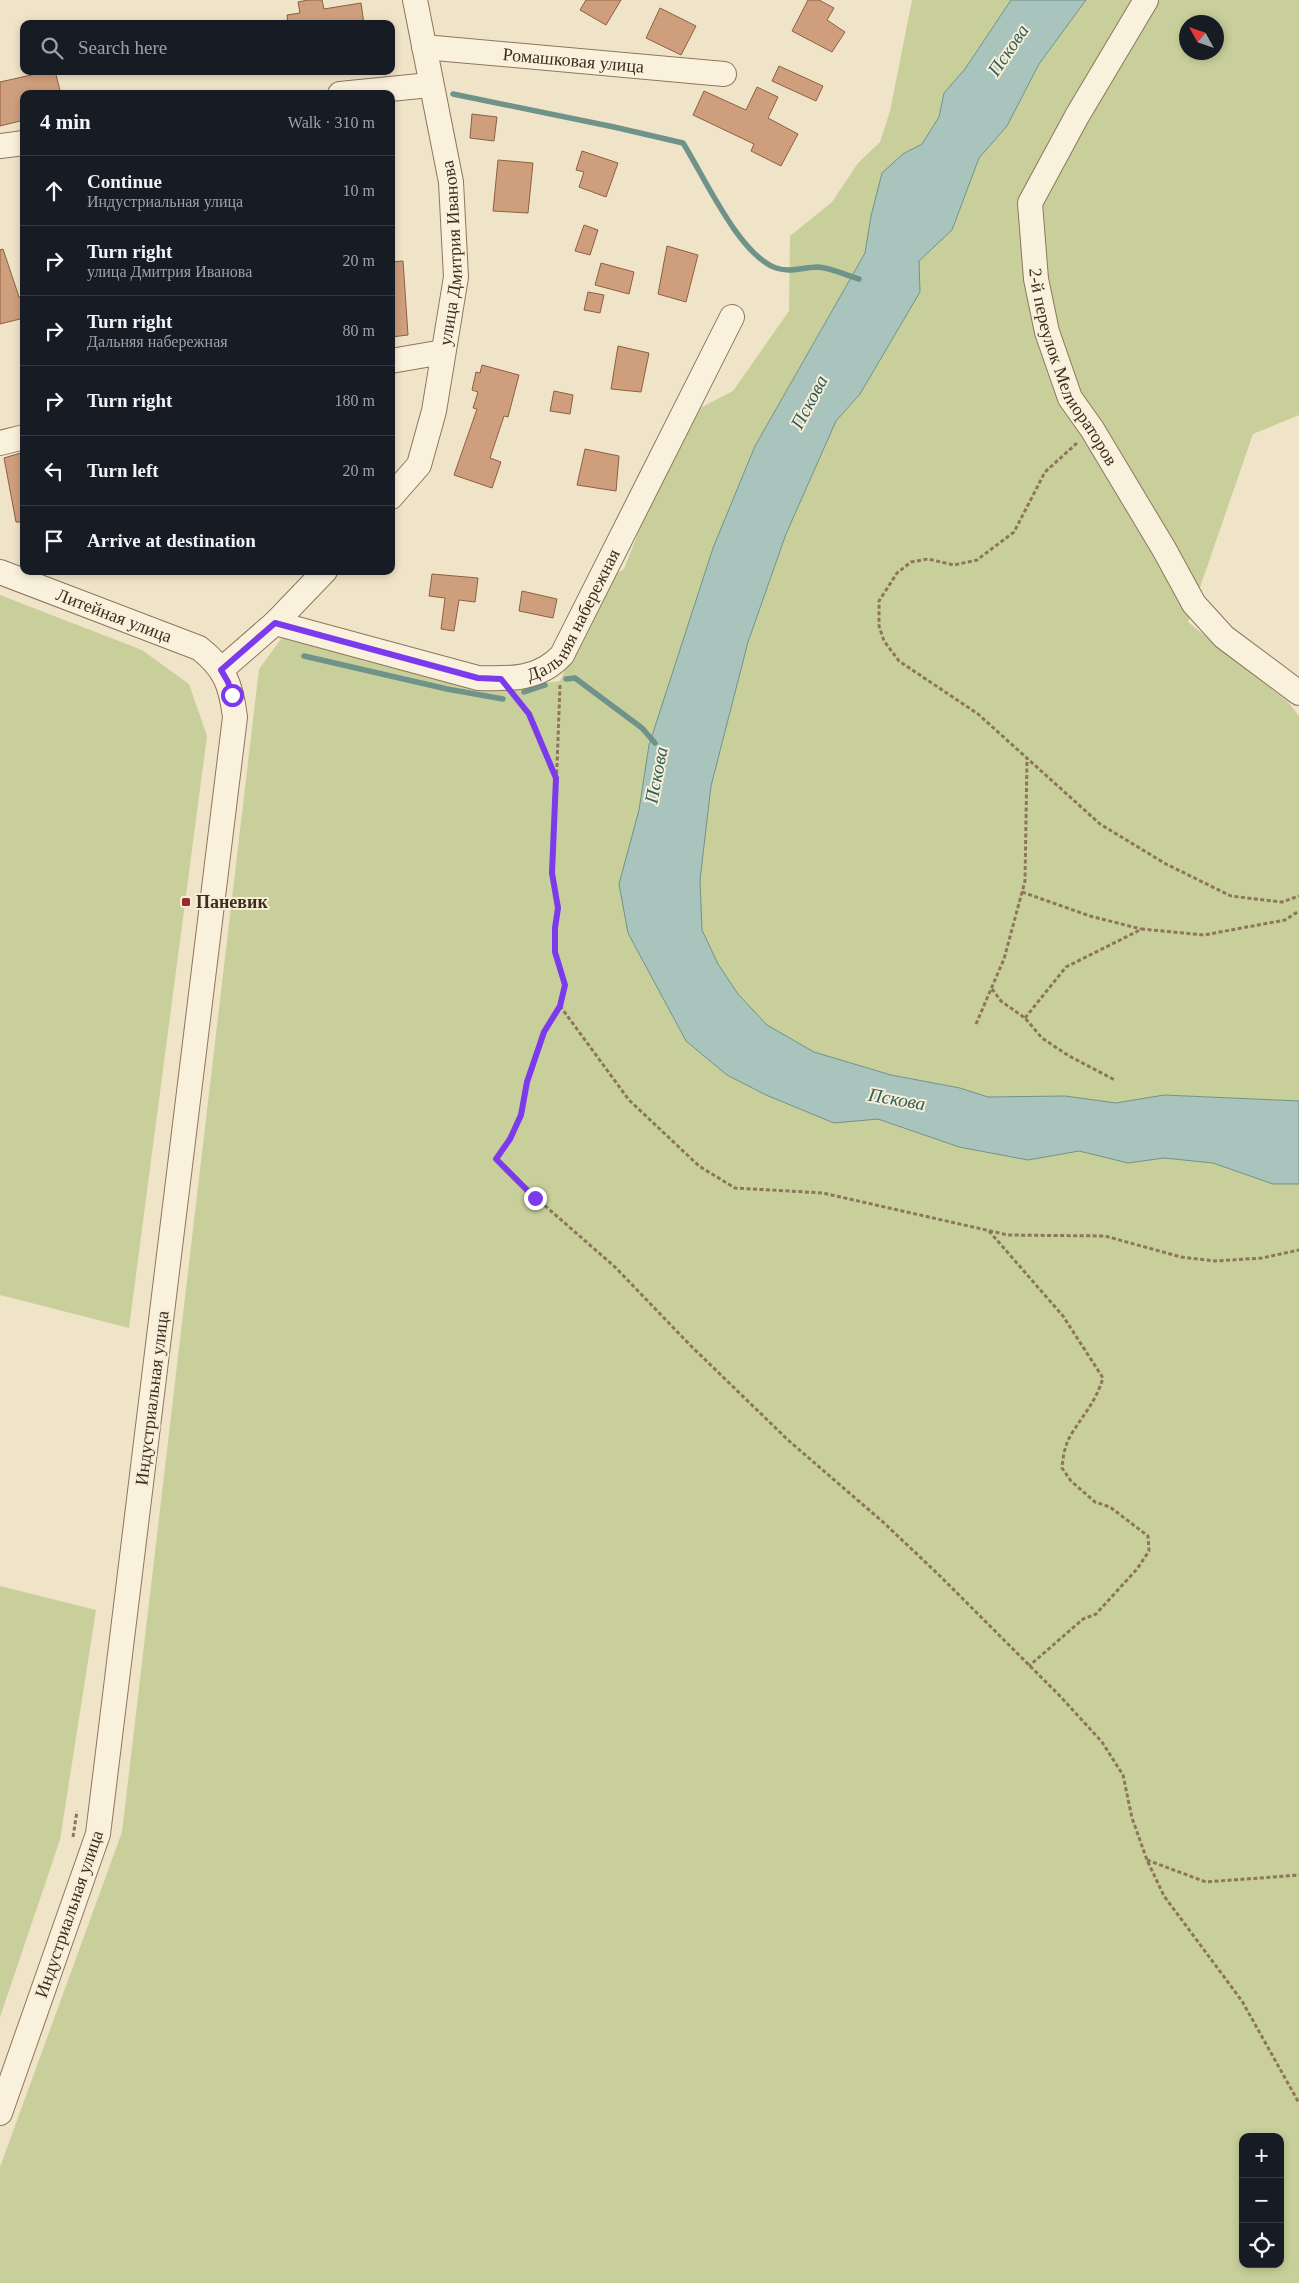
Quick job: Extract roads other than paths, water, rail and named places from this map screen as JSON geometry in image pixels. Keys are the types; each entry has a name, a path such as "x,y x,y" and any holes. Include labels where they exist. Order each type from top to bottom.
{"street":[{"name":"улица Дмитрия Иванова","path":"395,492 419,465 434,411 456,278 451,182 430,86 415,0"},
{"name":"2-й переулок Мелиораторов","path":"1146,0 1106,71 1077,116 1030,203 1036,279 1047,332 1070,398 1092,429 1164,549 1194,604 1224,637 1299,693"},
{"name":"Ромашковая улица","path":"424,47 724,74"},
{"path":"385,90 430,86"},
{"path":"0,146 20,144"},
{"name":"Дальняя набережная","path":"275,623 478,678 512,680 537,674 554,665 562,655 732,317"},
{"path":"395,361 443,352"},
{"path":"0,443 20,438"},
{"name":"Литейная улица","path":"0,571 189,643 208,655 221,670"},
{"path":"221,670 275,623 321,575"},
{"name":"Индустриальная улица","path":"0,2113 98,1834 235,717 228,682 221,670"}],"water":[{"name":"Пскова","path":"1011,0 1086,0 1039,64 1007,126 979,158 952,230 919,261 920,292 860,394 836,421 786,534 748,642 711,786 700,880 702,930 718,964 738,994 767,1025 814,1052 891,1075 960,1088 988,1097 1065,1096 1116,1103 1164,1095 1299,1101 1299,1184 1273,1184 1213,1163 1164,1158 1128,1163 1079,1151 1028,1160 959,1147 878,1119 834,1123 766,1095 727,1075 686,1041 628,933 619,884 639,810 649,745 713,548 755,446 865,253 871,216 882,173 903,154 922,144 939,117 944,93 965,69"}],"waterway":[{"path":"453,94 683,143 736,231 749,248 762,260 776,268 792,270 818,267 859,279"},
{"path":"304,656 447,689 503,699"},
{"name":"Пскова","path":"566,679 575,678 642,728 655,743"},
{"path":"524,692 545,685"}],"place":[{"name":"Паневик","path":"186,902"}]}
